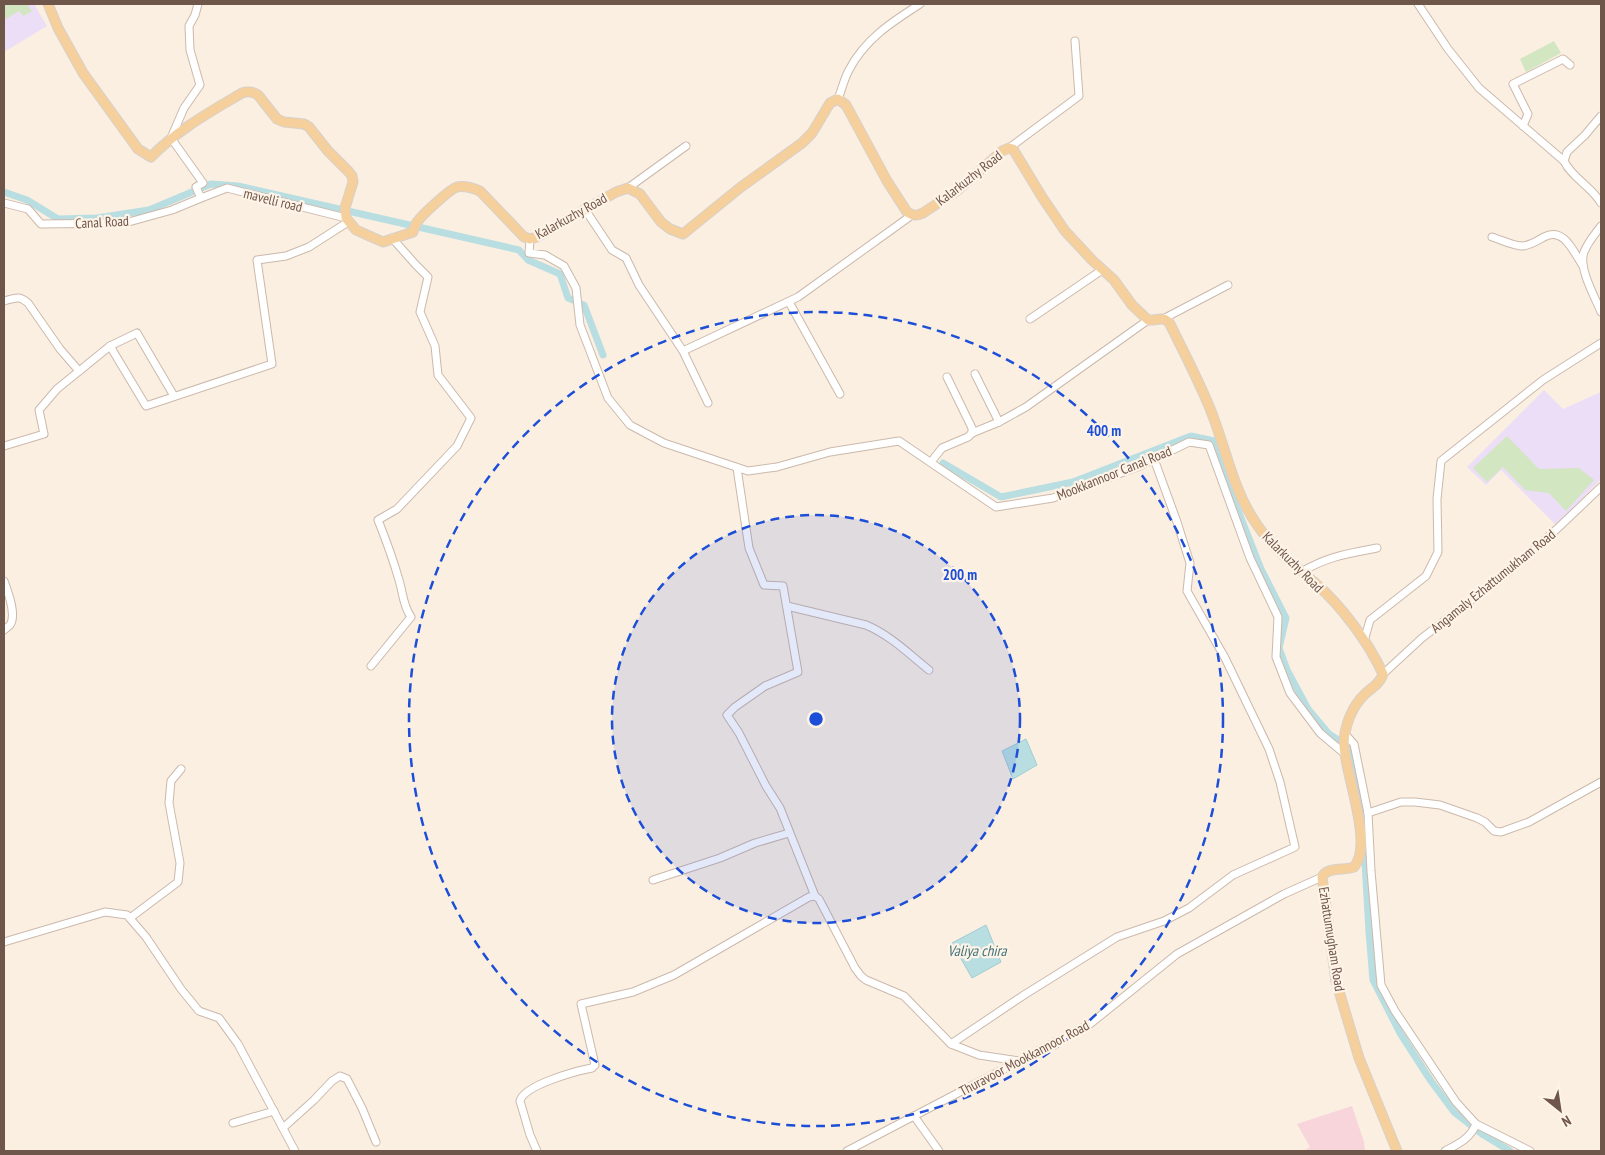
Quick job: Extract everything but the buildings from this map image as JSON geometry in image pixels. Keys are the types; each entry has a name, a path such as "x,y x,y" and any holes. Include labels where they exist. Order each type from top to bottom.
{"main road":[{"path":"48,4 58,28 84,73 138,149 150,157 171,138 198,120 242,93 254,92 277,119 284,122 304,124 309,128 352,176 353,182 345,208 347,220 356,230 383,242 392,238"},
{"path":"628,188 640,194 661,222 683,234 741,187 802,143 812,133 830,103 838,99 846,105 887,181 907,212 912,215"},
{"name":"Kalarkuzhy Road","path":"912,215 918,216 958,190 1002,151 1010,148 1016,153 1065,232 1114,280 1132,306 1148,320"},
{"name":"Kalarkuzhy Road","path":"392,238 413,232 418,221 447,192 456,188 473,188 480,192 519,234 524,238 530,239 584,208 628,188"},
{"path":"1148,320 1163,319"},
{"name":"Kalarkuzhy Road","path":"1163,319 1168,320 1211,411 1233,477 1252,518 1267,538 1338,606 1364,641 1384,674"},
{"path":"1345,744 1348,720 1353,710 1363,696 1384,674"},
{"name":"Ezhattumugham Road","path":"1345,744 1362,849 1354,868 1329,871 1324,873 1322,877 1336,981 1360,1058 1397,1151"}],"street":[{"path":"198,4 189,26 190,50 200,85 184,108 171,138 203,183 196,187 199,194"},
{"path":"838,99 849,70 862,49 873,37 894,20 920,4"},
{"path":"1418,4 1448,50 1479,88 1564,161 1568,170 1594,193 1601,204"},
{"path":"1010,148 1079,96 1075,41"},
{"path":"1523,126 1528,114 1513,84 1563,59 1570,65"},
{"path":"1564,161 1567,152 1601,116"},
{"path":"628,188 686,146"},
{"name":"mavelli road","path":"199,194 227,188 347,220"},
{"name":"Canal Road","path":"4,203 28,209 40,224 125,223 172,210 199,194"},
{"path":"584,208 612,250 626,258 639,286 683,351 708,403"},
{"path":"683,351 798,298 912,215"},
{"path":"110,346 146,406 272,364 257,260 286,256 309,247 347,220"},
{"path":"1601,226 1583,254 1583,266 1586,277 1601,312"},
{"path":"1492,237 1521,246 1533,244 1550,234 1557,234 1564,238 1583,266"},
{"path":"371,666 411,617 405,609 400,583 378,520 397,509 457,446 472,418 438,375 435,346 420,312 428,277 392,238"},
{"name":"Mookkannoor Canal Road","path":"530,239 528,253 544,256 564,266 576,288 580,325 608,398 630,426 664,443 737,468 748,471 767,468 830,452 899,441 996,507 1053,498 1154,459 1189,442 1209,445 1250,558 1278,617 1276,657 1290,693 1320,733 1345,744"},
{"path":"1030,320 1102,270"},
{"path":"1163,319 1228,285"},
{"path":"4,301 18,297 23,298 60,349 80,371"},
{"path":"789,302 840,394"},
{"path":"931,462 942,448 1026,408 1148,320"},
{"path":"4,446 44,434 39,410 57,389 110,346 138,333 174,396"},
{"path":"1364,641 1370,620 1426,576 1438,552 1437,499 1441,461 1543,380 1601,343"},
{"path":"975,374 999,422"},
{"path":"947,377 972,428 972,433"},
{"path":"952,1044 1024,995 1117,937 1164,921 1190,908 1233,875 1295,847 1280,782 1269,750 1225,658 1187,591 1190,563 1154,459"},
{"path":"737,468 748,548 764,585 783,586 798,672 765,686 735,707 727,715 739,733 766,786 780,808 814,896"},
{"name":"Angamaly Ezhattumukham Road","path":"1384,674 1422,638 1483,593 1518,564 1601,487"},
{"path":"1301,572 1332,557 1377,548"},
{"path":"4,581 9,594 13,616 10,626 4,630"},
{"path":"787,606 876,629 900,645 929,670"},
{"path":"1345,744 1354,744 1368,813 1381,985 1395,1011 1475,1127 1530,1151"},
{"path":"130,918 178,882 180,863 169,803 171,781 181,769"},
{"path":"1368,813 1396,803 1415,802 1440,806 1477,818 1485,822 1494,831 1501,832 1530,822 1601,782"},
{"path":"653,880 720,858 755,843 789,833"},
{"name":"Thuravoor Mookkannoor Road","path":"847,1151 1090,1024 1177,954 1284,894 1322,877"},
{"path":"537,1151 520,1102 521,1097 528,1091 555,1079 592,1068 595,1065 581,1004 633,992 674,974 809,897 814,896 820,899 855,968 861,976 866,980 904,996 952,1044 979,1055 1019,1061"},
{"path":"4,942 105,912 127,914 146,937 181,989 199,1011 219,1018 238,1044 295,1151"},
{"path":"284,1128 332,1081 340,1076 347,1079 376,1142"},
{"path":"233,1123 274,1110"},
{"path":"914,1116 939,1151"},
{"path":"1445,1151 1466,1138 1475,1127"}],"shaded area":[{"path":"4,4 34,4 47,26 4,52"},
{"path":"1544,390 1563,409 1601,392 1601,479 1556,525 1501,470 1486,485 1467,467"},
{"path":"1352,1106 1364,1142 1365,1151 1304,1151 1310,1147 1297,1124"}],"green space":[{"path":"4,4 27,4 32,11 23,16 19,11 4,20"},
{"path":"1554,41 1561,53 1526,72 1520,59"},
{"path":"1507,436 1539,469 1579,468 1594,480 1566,511 1549,493 1525,490 1503,467 1487,482 1473,468"}],"water":[{"path":"1026,739 1037,765 1013,779 1002,751"},
{"name":"Valiya chira","path":"986,925 1001,962 972,978 952,943"}],"waterway":[{"path":"4,192 27,200 58,219 97,218 149,210 211,184 238,186 519,250 528,260 560,274 568,298 573,300"},
{"path":"581,304 584,305 603,355"},
{"path":"943,463 1001,497 1073,482 1191,436 1214,441 1233,498 1261,569 1286,618 1279,648 1287,670 1308,709 1329,734 1344,744"},
{"path":"1345,745 1350,748 1362,810 1363,826"},
{"path":"1364,844 1373,980 1400,1033 1454,1112 1482,1134 1510,1151"}]}
